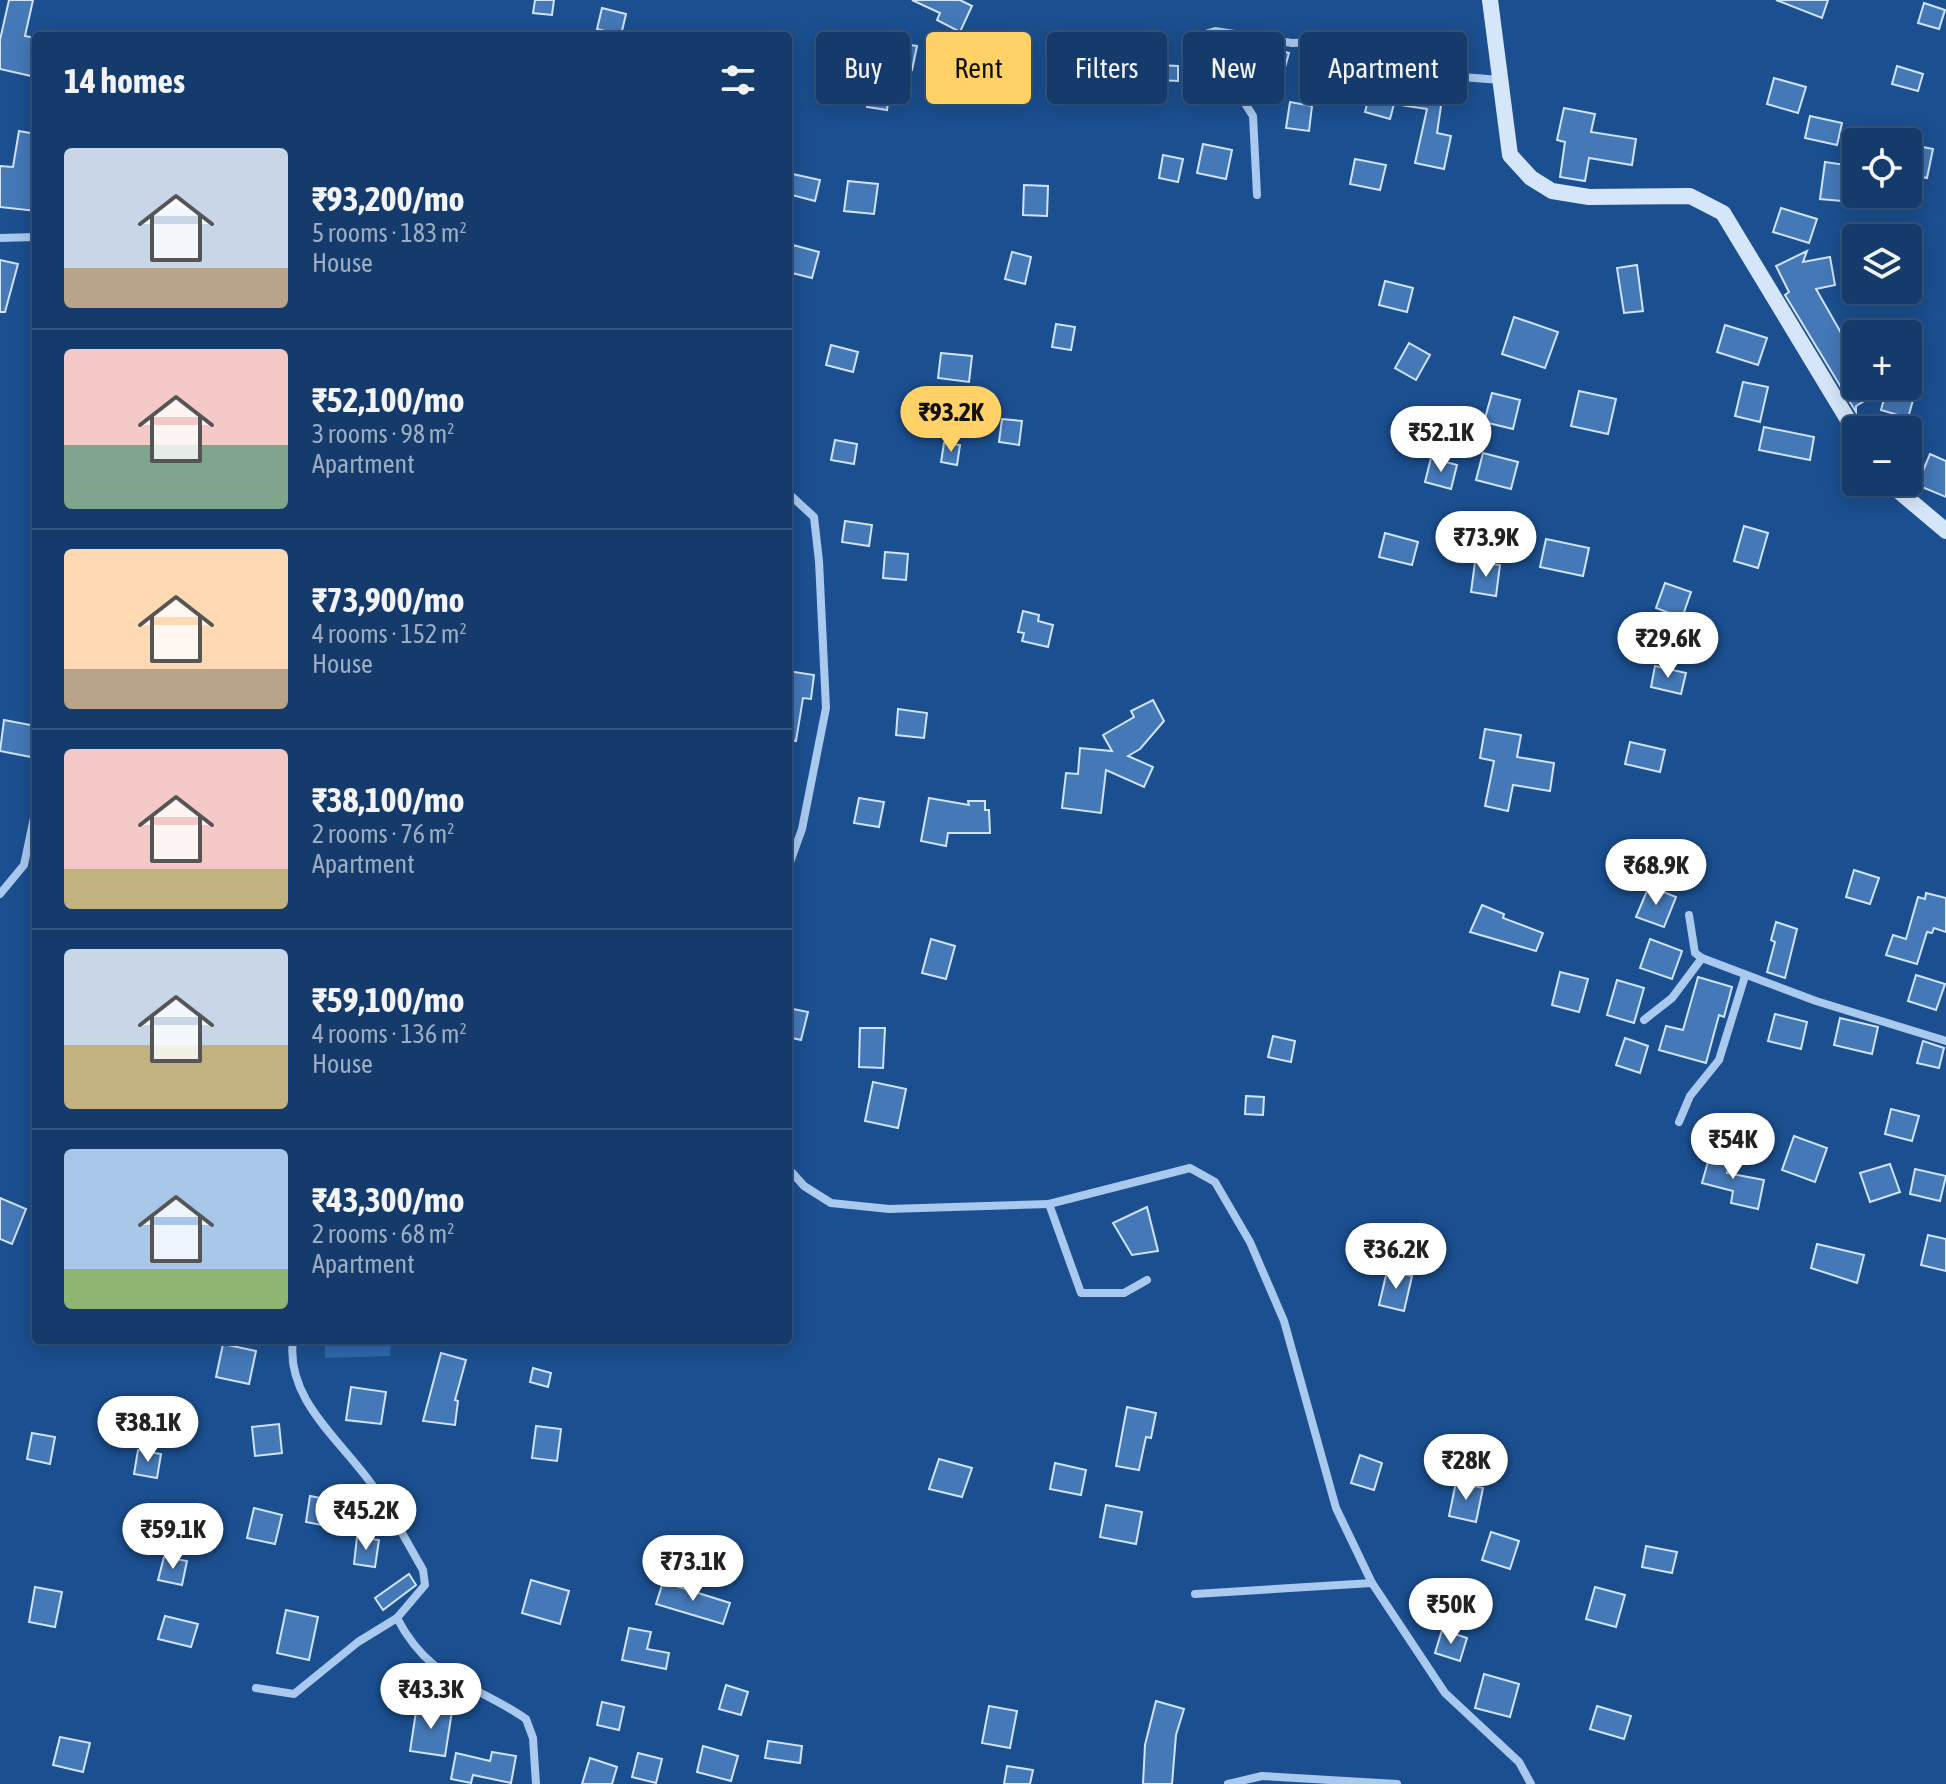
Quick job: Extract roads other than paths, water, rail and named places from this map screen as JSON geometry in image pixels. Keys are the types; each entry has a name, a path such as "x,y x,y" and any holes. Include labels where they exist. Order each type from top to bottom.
{"main road":[{"path":"1490,0 1510,155 1531,178 1552,191 1589,197 1690,196 1723,213 1846,416"},
{"path":"1905,496 1946,531"}],"street":[{"path":"1257,195 1253,116 1236,89 1198,48 1199,36 1215,31 1292,43 1349,41 1462,77 1501,80"},
{"path":"0,238 32,237"},
{"path":"792,497 814,517 826,708 802,829 792,857"},
{"path":"0,894 24,865 32,827"},
{"path":"1689,915 1695,953 1702,958 1745,976 1946,1041"},
{"path":"1644,1020 1672,998 1702,958"},
{"path":"1679,1122 1690,1096 1719,1060 1745,976"},
{"path":"792,1172 804,1186 831,1203 889,1209 1049,1204 1190,1168 1215,1182 1250,1242 1284,1321 1305,1386 1336,1508 1372,1583 1445,1693 1519,1762 1531,1784"},
{"path":"1049,1204 1081,1293 1124,1293 1147,1280"},
{"path":"256,1688 294,1694 358,1642 397,1618 425,1585 423,1570 372,1484 319,1423 290,1362 292,1344"},
{"path":"1195,1594 1372,1583"},
{"path":"397,1618 410,1643 445,1676 526,1719 533,1738 536,1784"},
{"path":"1228,1784 1262,1776 1397,1784"}]}
